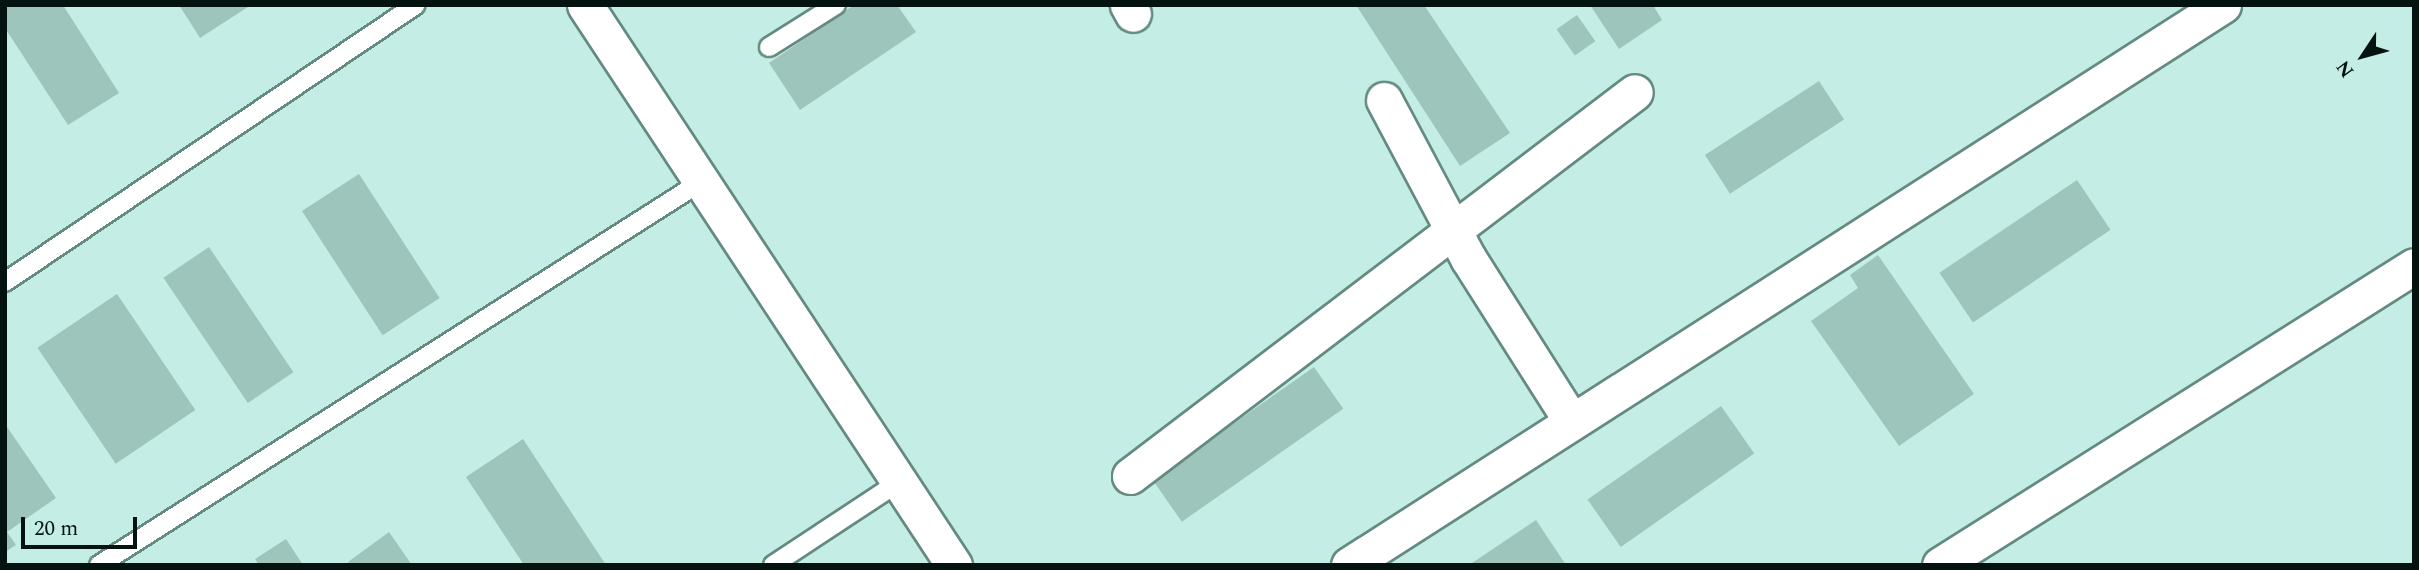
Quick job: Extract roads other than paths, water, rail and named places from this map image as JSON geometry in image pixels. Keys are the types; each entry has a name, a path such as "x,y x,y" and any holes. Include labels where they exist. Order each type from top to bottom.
{"street":[{"path":"585,5 699,183 954,565"},
{"path":"1349,565 2223,5"},
{"path":"1130,476 1635,92"},
{"path":"1384,100 1453,230 1572,422"},
{"path":"1940,565 2414,266"}],"lane":[{"path":"5,282 415,5"},
{"path":"769,47 836,5"},
{"path":"99,565 699,183"},
{"path":"773,565 899,482"}]}
